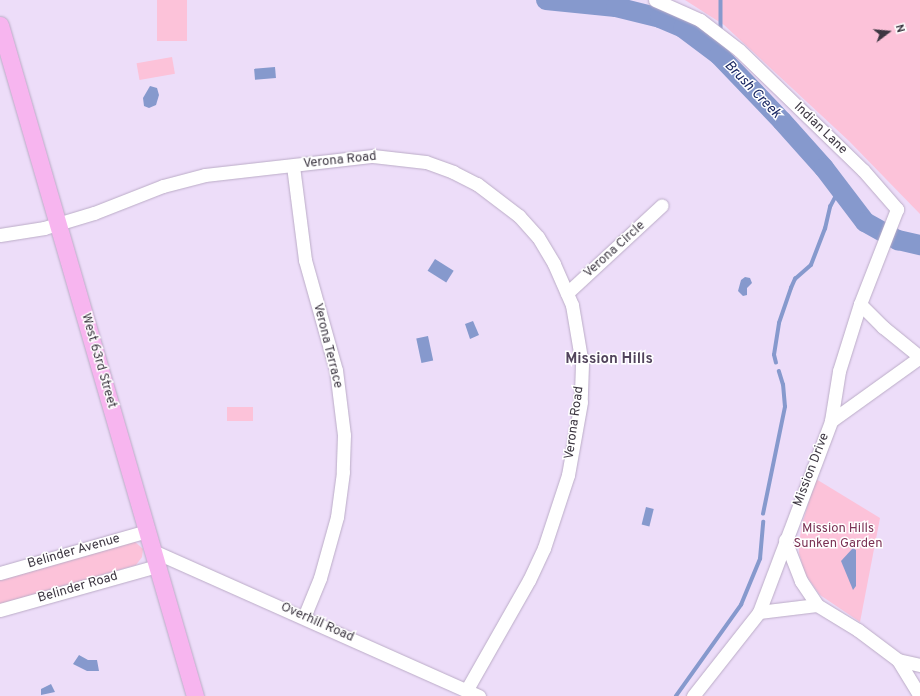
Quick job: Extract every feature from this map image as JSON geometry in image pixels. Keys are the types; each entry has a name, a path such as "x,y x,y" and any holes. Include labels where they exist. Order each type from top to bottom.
{"main road":[{"name":"West 63rd Street","path":"0,25 4,47 58,224 195,696"}],"street":[{"name":"Indian Lane","path":"655,0 700,20 739,50 863,170 897,209 883,241 860,304 839,371 831,421"},
{"name":"Verona Road","path":"0,235 20,233 58,224 94,213 183,180 224,172 293,166 373,156 426,162 453,172 484,188 519,216 538,237 567,293 580,340 582,364 581,402 568,475 546,541 529,580 467,689"},
{"name":"Verona Terrace","path":"293,166 305,260 336,370 344,435 343,472 337,517 322,571 304,617"},
{"name":"Verona Circle","path":"567,293 662,205"},
{"path":"860,304 883,327 920,357"},
{"name":"Mission Drive","path":"694,696 758,612 831,421 920,357"},
{"name":"Belinder Avenue","path":"0,573 147,531"},
{"path":"785,540 801,582 817,605 858,630 898,660 920,696"},
{"name":"Overhill Road","path":"155,558 304,617 467,689 479,696"},
{"name":"Belinder Road","path":"0,610 155,558"},
{"path":"758,612 817,605"},
{"path":"898,660 920,665"}],"green space":[{"path":"157,0 187,0 187,41 157,41"},
{"path":"685,0 920,0 920,214 849,141 724,25"},
{"path":"172,57 175,74 139,80 137,63"},
{"path":"227,407 253,407 253,421 227,421"},
{"name":"Mission Hills Sunken Garden","path":"816,479 880,518 860,622 820,595 805,574 799,553 799,543 802,524"},
{"path":"133,540 143,549 142,557 136,565 0,604 0,576"}],"water":[{"path":"275,67 276,78 255,80 254,69"},
{"path":"150,86 157,88 159,95 156,105 149,108 144,106 143,98"},
{"path":"435,259 454,271 446,283 428,271"},
{"path":"745,277 750,278 752,283 747,288 747,295 743,296 738,291 741,280"},
{"path":"473,321 479,335 470,339 465,324"},
{"path":"428,336 433,360 421,363 416,338"},
{"path":"646,507 654,509 649,526 642,524"},
{"path":"853,548 856,550 856,586 853,590 841,561"},
{"path":"79,655 88,660 97,660 99,671 87,671 73,664"},
{"path":"51,684 55,692 41,695 41,689"}],"waterway":[{"name":"Brush Creek","path":"546,0 616,7 660,18 683,28 719,55 782,121 824,168 865,222 898,240 920,245"},
{"path":"721,0 721,33"},
{"path":"719,55 720,39"},
{"path":"776,363 774,355 779,323 791,288 795,279 811,265 825,229 830,207 837,194 841,191"},
{"path":"763,514 785,407 783,385 779,372"},
{"path":"676,696 741,605 760,559 763,522"}],"district":[{"name":"Mission Hills","path":"609,360"}]}
